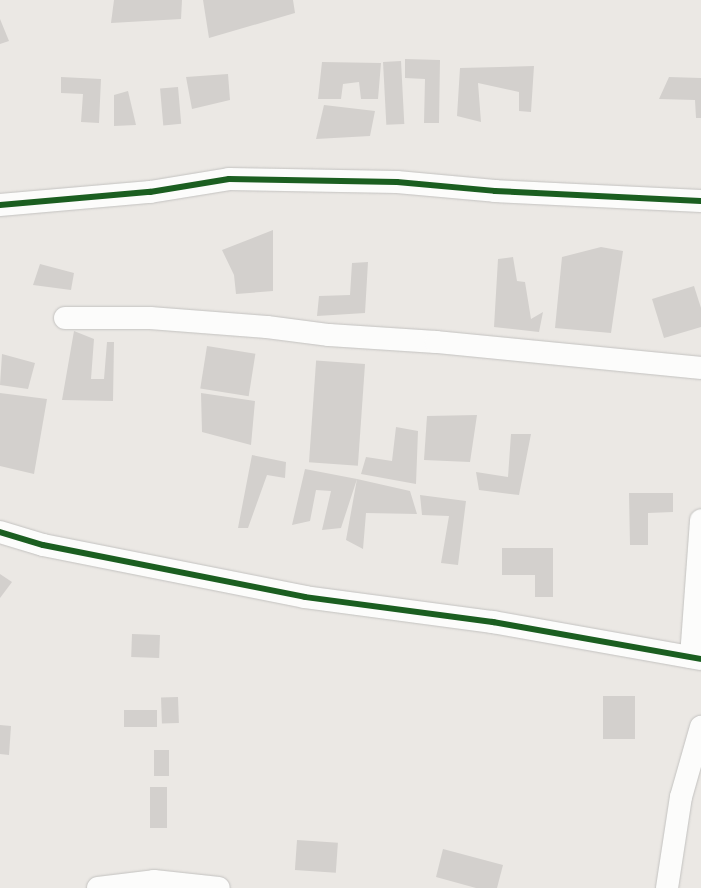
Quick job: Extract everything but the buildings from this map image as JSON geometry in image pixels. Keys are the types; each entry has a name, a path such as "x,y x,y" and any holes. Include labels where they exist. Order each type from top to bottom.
{"street":[{"path":"0,205 150,192 229,179 397,182 495,190 701,201"},
{"path":"65,318 150,318 267,326 329,335 436,342 701,368"},
{"path":"0,532 43,545 305,597 493,622 696,658 701,520"},
{"path":"667,888 681,797 701,727"},
{"path":"98,888 154,881 219,888"}],"cycle path":[{"path":"0,205 150,192 229,179 397,182 495,191 701,201"},
{"path":"0,532 43,545 305,597 493,622 701,659"}]}
